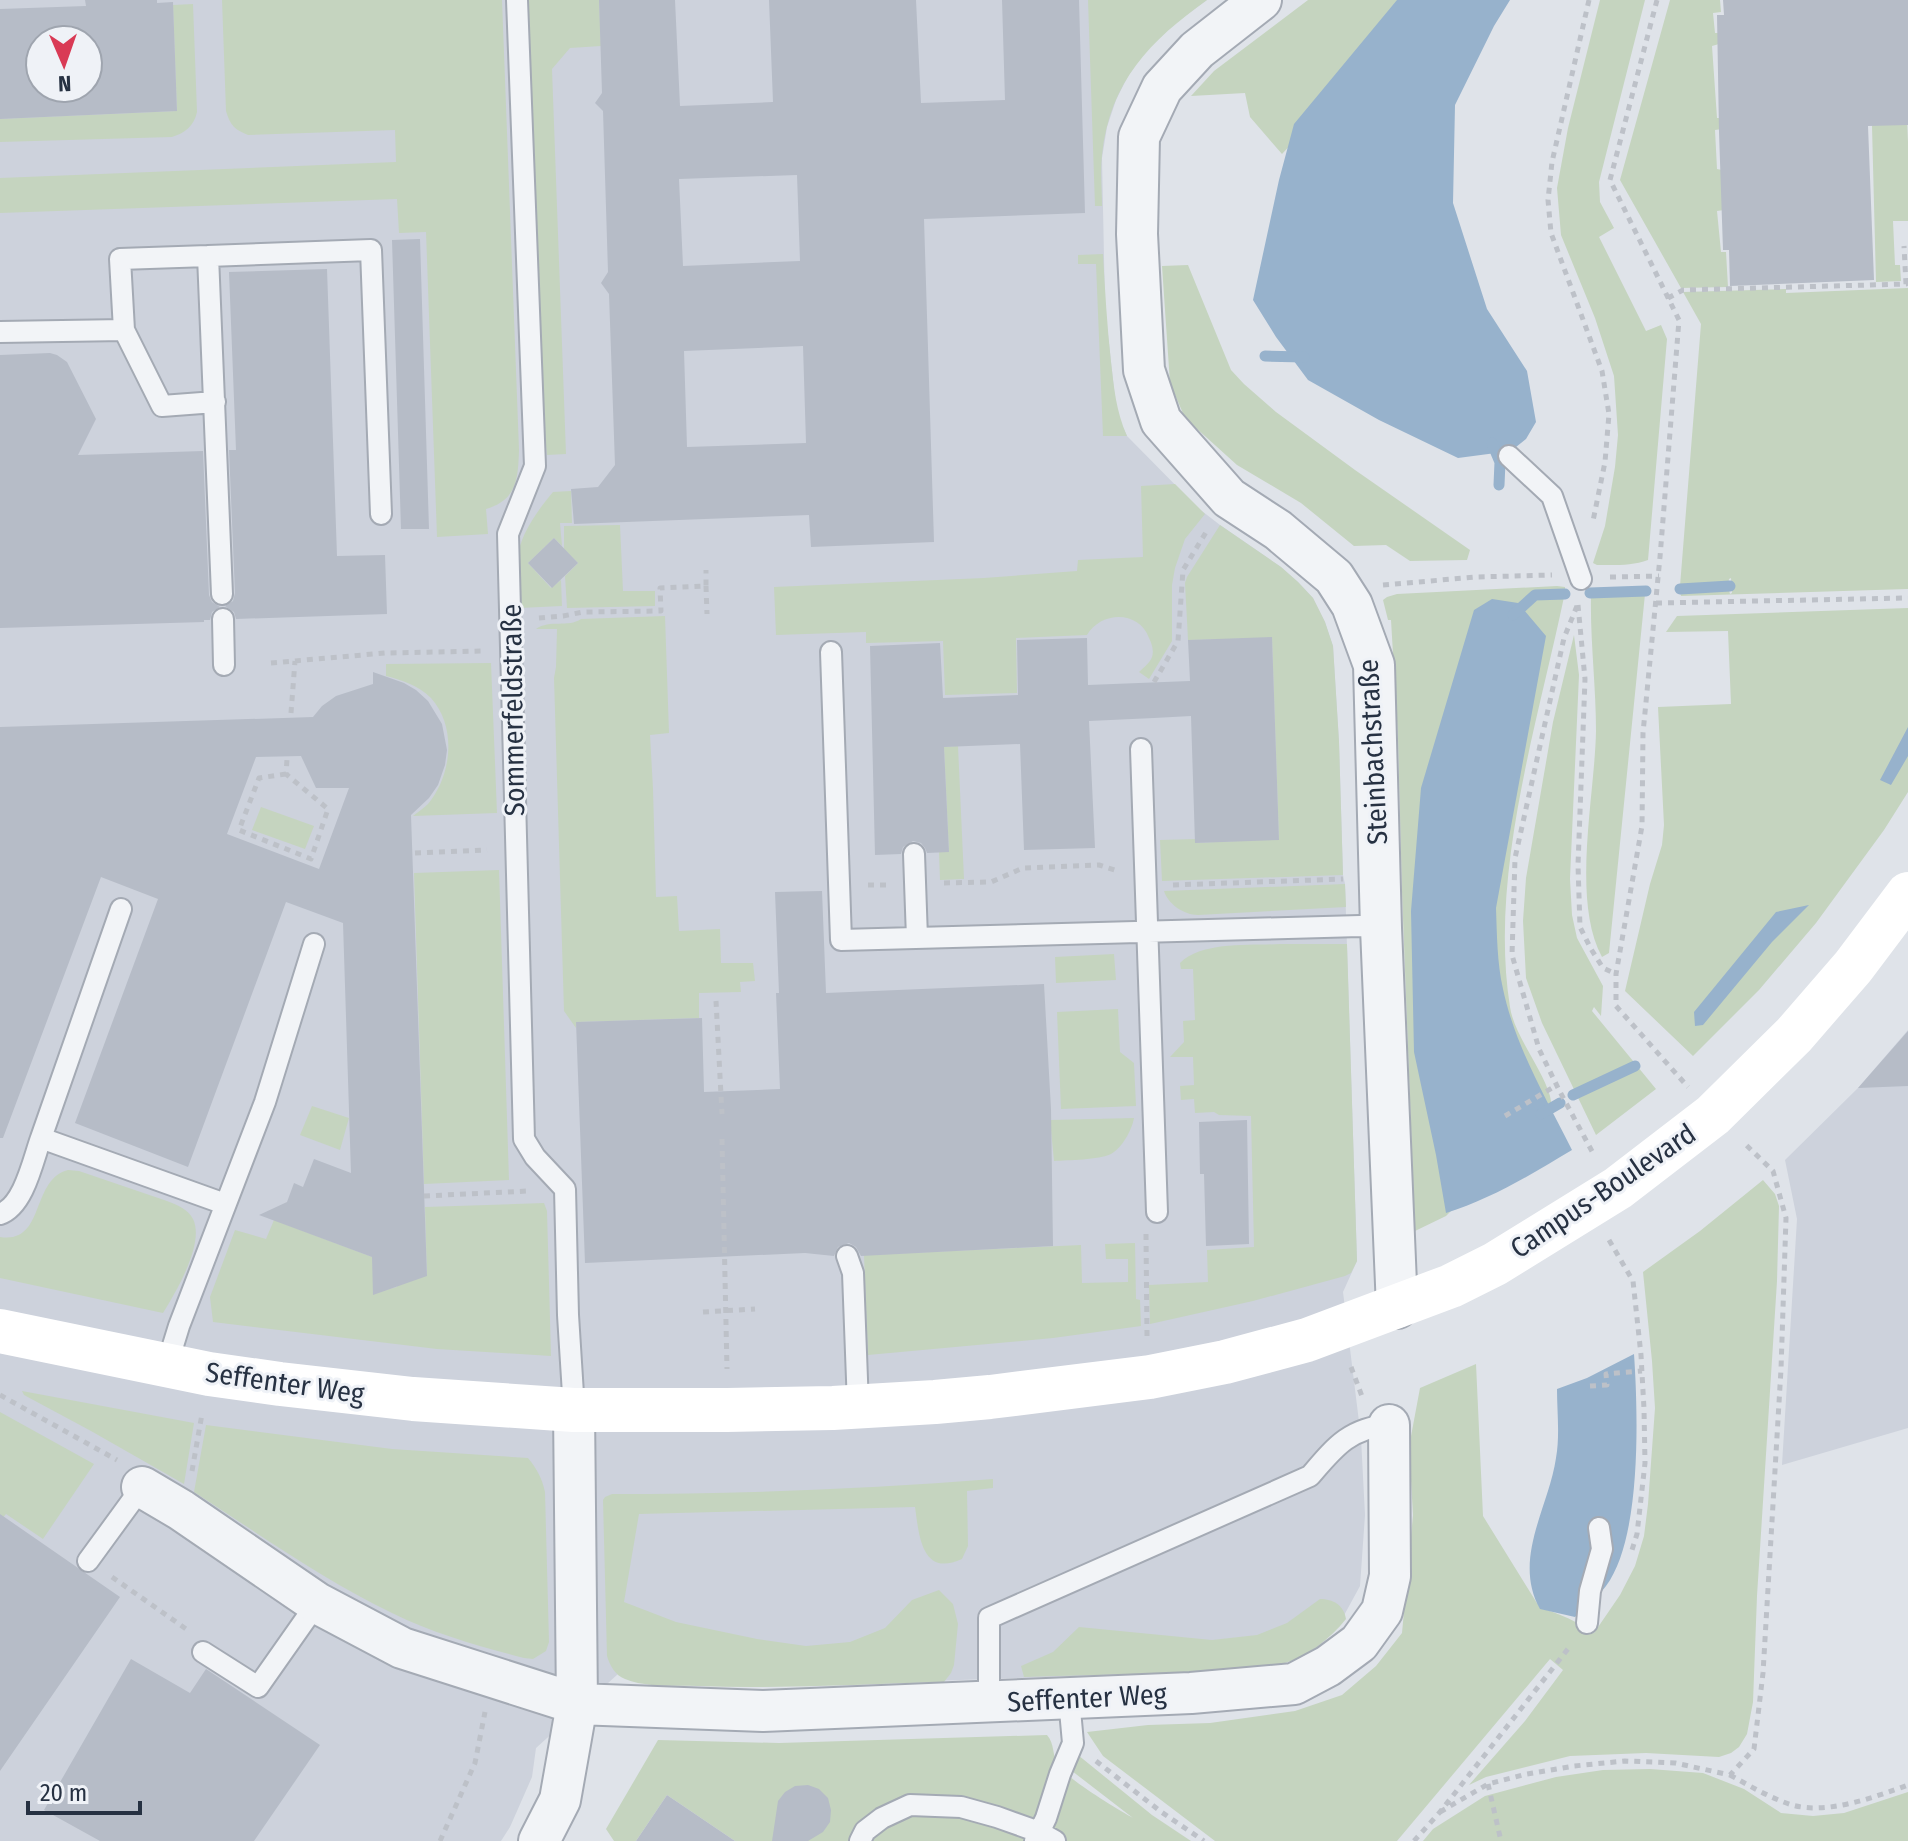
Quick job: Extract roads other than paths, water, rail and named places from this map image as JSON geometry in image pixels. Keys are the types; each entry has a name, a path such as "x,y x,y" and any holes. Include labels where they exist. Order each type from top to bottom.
{"street":[{"name":"Steinbachstraße","path":"1261,0 1197,50 1162,88 1139,137 1137,234 1144,370 1161,421 1229,498 1278,530 1334,577 1352,605 1374,665 1381,928 1397,1308"},
{"name":"Campus-Boulevard","path":"1397,1308 1495,1264 1589,1207 1713,1115 1794,1035 1853,967 1908,894"},
{"name":"Seffenter Weg","path":"0,1331 209,1374 413,1399 574,1410 727,1410 858,1406 990,1397 1150,1377 1225,1362 1307,1340 1397,1308"},
{"path":"539,1841 560,1800 577,1704 574,1410"},
{"name":"Seffenter Weg","path":"142,1487 317,1603 402,1648 577,1704 763,1711 989,1703 1191,1693 1294,1684 1328,1666 1359,1643 1382,1611 1390,1576 1380,1426"}],"lane":[{"name":"Sommerfeldstraße","path":"517,0 535,466 508,534 524,1139 535,1157 565,1189 574,1410"},
{"path":"215,402 162,406 124,330 120,259 371,250 381,514"},
{"path":"208,256 222,594"},
{"path":"0,332 124,330"},
{"path":"1509,456 1552,496 1581,579"},
{"path":"223,619 224,665"},
{"path":"831,652 841,940 1360,926 1381,928"},
{"path":"1141,749 1157,1212"},
{"path":"914,854 917,938"},
{"path":"0,1214 19,1199 121,909"},
{"path":"167,1365 265,1102 314,944"},
{"path":"41,1138 225,1204"},
{"path":"847,1256 853,1273 858,1406"},
{"path":"989,1703 989,1618 1310,1476 1337,1444 1380,1426"},
{"path":"88,1561 142,1487"},
{"path":"1587,1623 1590,1591 1602,1549 1599,1528"},
{"path":"203,1652 258,1687 317,1603"},
{"path":"860,1841 865,1831 882,1818 910,1805 961,1807 997,1817 1043,1838 1046,1818 1073,1743 1069,1699"}],"water":[{"path":"1397,0 1510,0 1455,105 1453,203 1487,309 1527,371 1536,422 1526,439 1511,451 1458,458 1379,420 1308,380 1253,300 1294,124"},
{"path":"1492,599 1518,603 1546,636 1496,908 1497,938 1503,989 1515,1031 1572,1150 1495,1193 1446,1213 1414,1052 1411,911 1421,788 1474,610"},
{"path":"1908,727 1908,756 1891,785 1880,780"},
{"path":"1809,905 1772,942 1703,1025 1695,1026 1694,1012 1776,912"},
{"path":"1634,1354 1635,1474 1632,1507 1618,1565 1603,1590 1575,1617 1540,1609 1532,1590 1531,1552 1556,1458 1557,1389 1587,1378"}],"waterway":[{"path":"1265,356 1304,357"},
{"path":"1492,443 1500,462 1499,485"},
{"path":"1680,589 1730,586"},
{"path":"1590,593 1646,591"},
{"path":"1513,615 1535,595 1565,594"},
{"path":"1573,1095 1635,1066"},
{"path":"1541,1114 1560,1103"}]}
